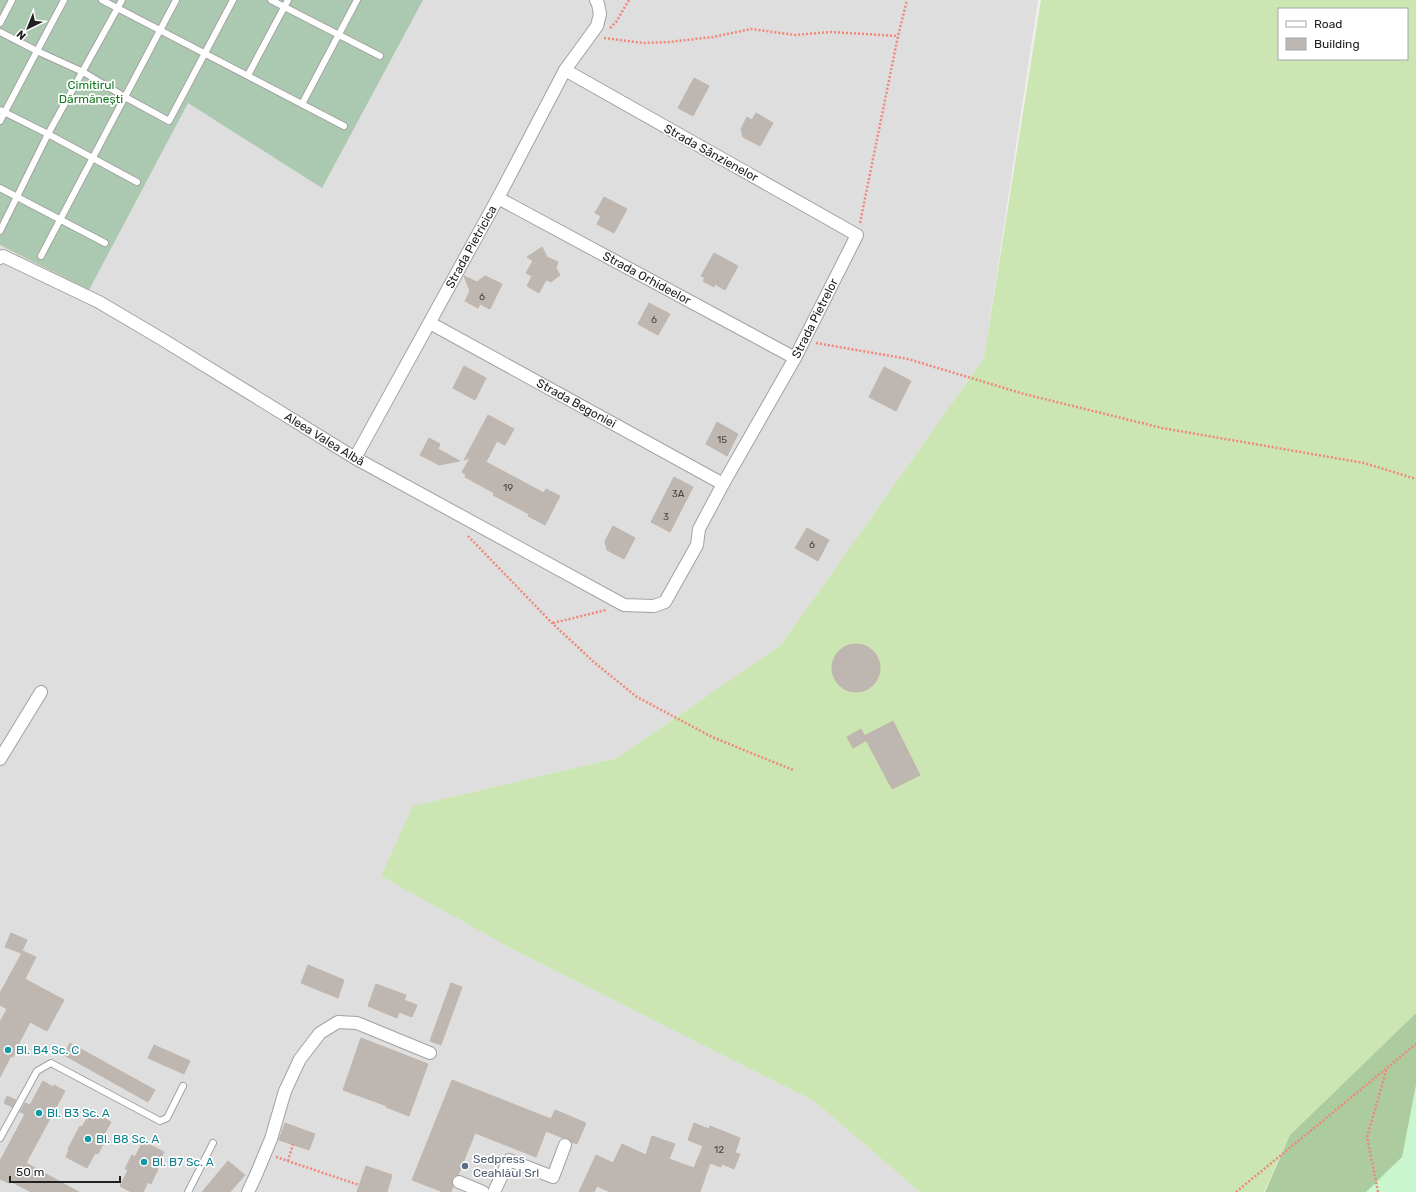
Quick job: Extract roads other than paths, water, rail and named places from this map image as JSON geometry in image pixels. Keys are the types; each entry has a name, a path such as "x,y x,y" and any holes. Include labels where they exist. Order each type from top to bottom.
{"street":[{"name":"Strada Pietricica","path":"355,458 430,324 565,70 597,26 600,14 596,0"},
{"name":"Strada Sânzienelor","path":"565,70 858,235"},
{"name":"Strada Orhideelor","path":"498,198 795,358"},
{"name":"Strada Pietrelor","path":"654,606 665,602 698,545 699,529 795,358 858,235"},
{"name":"Aleea Valea Albă","path":"0,258 3,256 99,302 167,342 355,458 624,605 654,606"},
{"name":"Strada Begoniei","path":"430,324 723,484"},
{"path":"0,759 40,692"},
{"path":"248,1192 271,1138 285,1091 300,1059 320,1033 338,1022 357,1023 430,1052"},
{"path":"494,1192 509,1160 552,1177 565,1145"},
{"path":"459,1182 483,1192"}],"lane":[{"path":"0,23 12,0"},
{"path":"0,121 2,112 37,52 64,0"},
{"path":"102,0 344,126"},
{"path":"0,231 48,134 122,0"},
{"path":"41,256 176,0"},
{"path":"0,32 37,52 83,72 124,97 169,121 233,0"},
{"path":"272,0 380,56"},
{"path":"248,76 288,0"},
{"path":"302,104 356,0"},
{"path":"2,112 48,134 137,182"},
{"path":"0,188 105,243"},
{"path":"0,1138 37,1071 50,1063 160,1121 167,1118 183,1086"},
{"path":"188,1192 213,1143"}],"place":[{"name":"Bl. B4 Sc. C","path":"8,1050"},
{"name":"Bl. B3 Sc. A","path":"39,1113"},
{"name":"Bl. B8 Sc. A","path":"88,1139"},
{"name":"Bl. B7 Sc. A","path":"144,1162"},
{"name":"Sedpress Ceahlăul Srl","path":"465,1166"}],"park label":[{"name":"Cimitirul Dărmănești","path":"91,92"}]}
